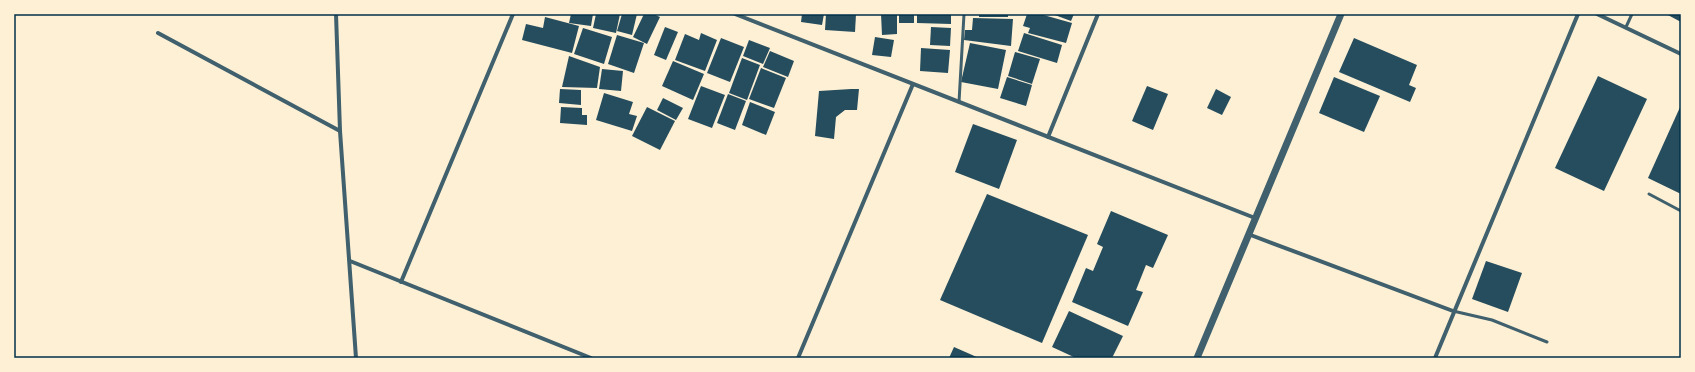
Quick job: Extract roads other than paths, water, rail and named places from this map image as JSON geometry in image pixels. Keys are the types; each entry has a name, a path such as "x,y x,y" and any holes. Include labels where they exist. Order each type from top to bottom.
{"street":[{"path":"336,14 340,131 356,358"},
{"path":"401,282 513,14"},
{"path":"735,14 1255,218"},
{"path":"1048,137 1098,14"},
{"path":"1197,358 1341,14"},
{"path":"1435,358 1453,311 1578,14"},
{"path":"1597,14 1681,54"},
{"path":"158,33 340,131"},
{"path":"798,358 913,84"},
{"path":"1248,234 1453,311"},
{"path":"350,261 591,358"}],"lane":[{"path":"959,102 964,14"},
{"path":"1626,27 1632,14"},
{"path":"1648,194 1681,211"},
{"path":"1453,311 1492,320 1547,342"}]}
